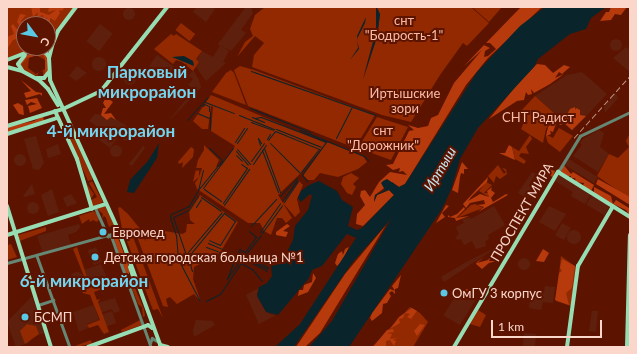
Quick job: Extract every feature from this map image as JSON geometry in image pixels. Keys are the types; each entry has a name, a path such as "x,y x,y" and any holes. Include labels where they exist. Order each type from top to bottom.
{"main road":[{"path":"56,31 75,7"},
{"path":"56,99 49,70 49,58 56,36 75,7"},
{"path":"7,126 55,112 103,89 165,8"},
{"path":"7,60 20,56"},
{"path":"22,71 18,63 25,56"},
{"path":"7,67 22,71 36,78 56,99 62,109 118,232 149,320 157,341 161,347"},
{"path":"36,78 45,77 49,70"},
{"path":"55,112 77,159 90,203 94,210"},
{"path":"45,115 44,119 47,122"},
{"path":"7,134 57,118"},
{"path":"66,138 72,131"},
{"path":"558,172 630,217"},
{"name":"ПРОСПЕКТ МИРА","path":"454,347 558,172"},
{"path":"85,212 90,203"},
{"path":"8,235 16,234 94,210 105,204"},
{"path":"7,206 51,347"},
{"path":"567,347 577,267 613,206"},
{"path":"627,347 630,235"},
{"path":"627,347 630,265"},
{"path":"138,288 161,347"},
{"path":"87,347 149,324 149,320"},
{"path":"142,327 150,325 154,332"},
{"path":"161,347 168,347"}],"street":[{"name":"ПРОСПЕКТ МИРА","path":"558,172 583,134 630,112"},
{"path":"94,210 110,235 143,321 142,327 146,332 151,347"},
{"path":"7,262 23,257 37,256 118,232"},
{"path":"37,256 70,347"},
{"path":"38,305 53,300"},
{"path":"142,327 143,321"},
{"path":"150,343 152,338 157,341"}],"shaded area":[{"path":"31,7 40,7 40,12 49,15 56,10 48,12 49,7 65,7 62,11 59,10 60,13 56,19 56,16 37,16 38,12 33,16"},
{"path":"197,7 212,7 215,9 206,22 193,12"},
{"path":"251,7 253,13 241,30 246,33 231,51 220,45 229,51 223,62 226,63 206,81 196,67 199,62 196,60 202,51 213,57 220,46 218,44 245,8"},
{"path":"521,7 542,7 488,58 466,85 405,184 399,187 392,182 375,195 374,202 377,195 389,190 394,195 363,226 356,224 357,214 365,205 360,196 361,191 365,190 370,197 379,182 390,172 407,175 403,171 399,172 400,168 393,170 386,165 393,164 409,131 414,130 408,125 418,128 428,126 431,118 438,115 454,83 482,50 464,66 484,45 490,48 485,51 484,57 488,56 496,49 490,43 486,43"},
{"path":"611,7 627,7 621,15 615,14 611,20 600,21 606,12 609,12"},
{"path":"127,8 131,8 135,14 131,20 127,20 123,16 123,12"},
{"path":"13,24 16,28 16,39 13,40 7,49 7,37 14,34 11,26"},
{"path":"100,24 113,34 99,51 86,41"},
{"path":"616,39 620,41 622,45 620,49 616,51 612,49 610,45 612,41"},
{"path":"626,47 630,50 630,72 613,58"},
{"path":"157,55 179,70 177,74 170,77 149,66"},
{"path":"25,56 34,56 27,58 20,66 20,61"},
{"path":"44,56 47,56 47,70 45,75 45,58"},
{"path":"99,57 104,59 106,64 104,69 99,71 94,69 92,64 94,59"},
{"path":"537,64 545,65 553,73 564,65 570,67 562,74 559,72 555,78 564,74 550,84 534,93 531,89 532,94 528,95 526,92 524,100 517,101 489,119 520,81"},
{"path":"77,66 87,73 76,81 69,76"},
{"path":"193,70 199,80 201,88 197,91 188,85 193,79 189,76"},
{"path":"582,72 607,94 572,131 535,96 567,75"},
{"path":"128,73 132,73 136,79 132,85 128,85 124,81 124,77"},
{"path":"21,80 36,92 42,93 42,96 40,94 26,98 24,93 31,91"},
{"path":"194,90 197,92 168,122 192,92"},
{"path":"616,93 618,98 605,113 604,107"},
{"path":"106,97 113,102 104,114 111,113 116,120 111,117 107,120 101,115 103,108 106,108 103,103"},
{"path":"37,98 42,108 30,113 28,106 37,104 31,102 27,105 25,100"},
{"path":"18,103 23,106 24,115 19,114 13,105"},
{"path":"575,107 575,110 576,108 580,110 580,115 586,116 572,130 563,122 570,109"},
{"path":"95,114 110,116 127,126 110,148 97,138 104,127 101,126 99,128 89,121"},
{"path":"43,116 44,121 7,133 7,128 11,126 34,121"},
{"path":"556,119 563,124 560,125 557,121 553,132 550,131 551,134 546,136 548,127"},
{"path":"129,129 132,130 132,140 125,141 122,140 121,133 122,130"},
{"path":"599,130 604,133 600,147 609,154 598,172 573,156 582,145 580,143 583,139"},
{"path":"36,136 44,163 39,170 33,169 24,139"},
{"path":"58,144 61,154 48,158 46,149"},
{"path":"116,145 120,147 122,151 120,155 116,157 112,155 110,151 112,147"},
{"path":"509,145 512,147 515,160 499,153 505,153"},
{"path":"143,146 145,148 132,166 129,164"},
{"path":"22,154 25,155 25,165 18,166 15,165 14,158 15,155"},
{"path":"567,158 598,177 594,183 563,164"},
{"path":"462,162 468,169 464,169 464,174 461,173 458,193 452,190"},
{"path":"563,164 571,174 573,172 594,185 591,191 583,186 584,183 576,182 575,178 571,178 571,176 567,176 559,171"},
{"path":"545,168 555,171 553,177 543,173"},
{"path":"532,172 536,174 529,185 534,189 528,199 518,193"},
{"path":"559,174 591,194 585,204 571,196 573,192 555,181"},
{"path":"488,177 487,182 468,201 480,194 489,197 487,191 492,187 491,190 495,193 491,198 493,202 506,194 508,195 478,212 484,207 477,205 485,204 484,200 470,203 466,208 463,204"},
{"path":"598,179 630,197 630,205 596,184"},
{"path":"32,184 35,194 25,197 23,196"},
{"path":"594,187 611,196 613,204 594,193"},
{"path":"52,189 59,212 48,216 41,195"},
{"path":"71,194 77,203 67,207 63,198"},
{"path":"592,195 610,206 604,215 586,204"},
{"path":"616,200 629,208 630,216 626,210 613,204"},
{"path":"31,202 35,202 39,208 35,214 31,214 27,210 27,206"},
{"path":"446,205 449,206 442,213 445,217 436,223"},
{"path":"494,206 505,225 488,235 489,238 485,242 486,246 476,249 472,241 464,245 461,239 457,240 456,237 459,234 456,227 464,223 462,219 469,217 471,219"},
{"path":"549,206 566,214 555,231 539,222"},
{"path":"464,207 465,209 456,218 469,216 456,221 455,218 448,217 448,215 450,217 457,214"},
{"path":"562,223 571,228 564,240 555,235"},
{"path":"79,224 80,227 76,232 68,235 71,245 43,253 37,236"},
{"path":"287,224 290,226 283,231 288,232 286,237 276,235 276,232"},
{"path":"386,225 320,333 305,347 296,347 345,274"},
{"path":"574,230 579,232 581,237 579,242 574,244 569,242 567,237 569,232"},
{"path":"117,235 129,267 129,274 126,274 113,236"},
{"name":"Детская городская больница №1","path":"96,247 102,262 94,265 88,250"},
{"path":"349,247 342,261 337,266 335,263 338,254 342,251 343,255 345,249"},
{"path":"497,247 444,282 441,277 468,261"},
{"path":"543,249 549,253 544,262 536,261"},
{"path":"492,254 489,261 496,261 489,263 482,269 476,264 477,262 484,257 477,263 488,260"},
{"path":"522,258 526,258 530,264 526,270 522,270 518,266 518,262"},
{"path":"562,259 575,266 572,288 566,293 569,305 555,300 559,273 562,271 560,268"},
{"path":"101,264 110,284 100,287 89,282 84,270"},
{"path":"77,272 82,274 84,279 82,284 77,286 72,284 70,279 72,274"},
{"path":"313,273 316,278 308,292 298,296 299,290 303,290 304,285 312,282"},
{"path":"401,275 398,288 395,289 395,291 392,286"},
{"path":"458,286 463,291 467,289 474,293 475,297 469,294 464,296 459,290 456,290"},
{"path":"545,286 555,287 553,303 543,302 541,310 529,308 531,290 544,292"},
{"path":"259,288 257,293 263,307 269,314 276,315 259,324 246,295"},
{"path":"390,289 395,291 395,294 392,291 389,293 391,296 387,303 383,304 382,313 372,321 370,318 372,313"},
{"path":"460,289 476,299 460,325 444,315"},
{"name":"БСМП","path":"32,296 45,333 33,336 29,343 16,347 7,322"},
{"path":"115,298 120,311 114,313 112,309 100,313 97,303"},
{"path":"94,305 99,320 87,324 88,328 79,332 73,312"},
{"path":"412,308 417,311 411,319 407,317 410,314 405,313 403,318 399,319 400,323 390,329 399,317"},
{"path":"112,311 116,323 105,327 101,315"},
{"path":"592,311 598,311 596,332 589,331"},
{"path":"196,320 212,321 215,325 194,337 193,330"},
{"path":"420,324 425,325 417,336 414,331"},
{"path":"393,329 394,332 387,333 392,334 390,339 397,338 393,340 396,341 394,346 390,340 386,341 386,346 373,347 387,330"},
{"path":"524,333 536,334 535,347 523,347"}],"green space":[{"path":"7,7 74,7 56,30 56,16 16,16 16,56 7,59"},
{"path":"265,7 376,7 376,31 363,78 377,37 380,14 377,7 471,7 489,23 467,46 463,43 440,75 411,122 382,115 252,67 254,55 264,43 255,36 237,57 245,42 253,36 250,29 255,15"},
{"path":"472,7 502,7 489,22"},
{"path":"181,23 195,34 190,41 175,30"},
{"path":"171,34 174,36 176,34 202,51 196,59 199,62 193,71 182,62 176,60 173,64 154,49"},
{"path":"34,56 29,58 28,68 36,74 39,72 37,76 23,70 18,64 24,57"},
{"path":"38,56 48,56 48,70 45,76 43,76 43,71 40,72 45,69 45,60"},
{"path":"240,66 375,115 355,148 248,106 234,70"},
{"path":"231,70 234,73 246,105 212,92 226,73"},
{"path":"211,95 326,143 302,172 278,195 292,218 286,223 282,218 277,218 271,235 264,231 260,223 248,223 197,189 195,183 202,168 196,168 198,160 204,150 204,145 219,160 216,167 221,166 235,146 211,131 213,107 211,106 208,129 202,129 193,121"},
{"name":"СНТ Радист","path":"535,96 555,114 546,129 543,143 521,129 525,120 520,112"},
{"name":"снт \"Дорожник\"","path":"377,117 408,127 391,160 358,148"},
{"name":"СНТ Радист","path":"559,128 573,136 560,152 548,143 546,137 547,135 553,138"},
{"path":"72,133 92,177 92,180 88,181 79,161 86,183 94,194 91,199 67,137"},
{"path":"630,133 630,199 597,176 609,154 618,158 629,147 626,141"},
{"path":"530,135 532,139 526,147 529,154 521,153 519,156 526,161 524,164 515,159 512,147 519,151"},
{"path":"327,142 363,156 367,162 358,169 338,177 320,173 314,180 308,180 303,175"},
{"path":"191,147 194,149 193,157 182,168 183,162 179,164 178,162"},
{"path":"498,165 504,174 506,172 502,168 506,169 507,174 500,179 496,176 494,183 488,176"},
{"path":"196,169 196,171 199,170 199,177 193,182"},
{"path":"351,173 359,178 353,184 356,187 352,195 347,193 341,184 343,177"},
{"path":"92,181 103,202 92,207 91,200 97,197 89,183"},
{"path":"299,181 303,185 297,199 300,212 295,217 283,203"},
{"path":"486,182 492,185 484,193 488,193 489,197 479,191"},
{"path":"200,195 238,222 220,253 194,267 193,279 201,302 194,294 177,304 170,297 166,299 168,307 163,306 136,234 132,234 163,318 158,309 153,310 122,228 118,208 120,207 128,214 141,230 154,229 182,234 186,232 187,224 195,224 190,220 189,210"},
{"path":"475,204 483,208 457,218 471,205"},
{"path":"104,205 99,207 105,206 114,225 109,227 106,218 104,216 102,219 103,214 96,208 17,233"},
{"path":"94,211 100,218 97,222 93,220 90,222 89,219 82,224 79,216"},
{"path":"46,227 46,231 20,241 18,235"},
{"path":"11,244 17,257 7,260 7,245"},
{"path":"77,247 89,283 100,287 123,279 124,281 94,292 97,300 100,299 98,302 109,332 104,334 98,325 89,328 87,325 100,320 90,295 83,293 76,285 86,281 73,249"},
{"path":"561,256 576,267 571,306 556,301"},
{"path":"132,281 144,309 145,316 143,317 142,307 138,304 131,286 132,284 130,282"},
{"path":"410,307 420,313 428,322 413,347 372,347"},
{"path":"478,310 486,315 480,327 470,324"},
{"path":"142,319 142,325 122,332 121,330"},
{"path":"27,324 36,326 39,334 25,344 20,331"},
{"path":"91,340 92,344 75,347 75,346"}],"water":[{"path":"376,7 380,14 377,37 363,80 376,31"},
{"name":"Иртыш","path":"545,7 606,7 591,18 586,29 570,34 538,59 534,67 478,128 460,159 451,190 442,209 349,347 309,347 332,321 391,219 352,263 294,347 275,347 300,324 356,238 347,234 322,266 312,270 309,278 278,315 266,312 257,296 259,287 267,283 272,276 271,266 285,263 291,258 288,250 293,240 295,226 308,210 312,196 310,194 301,202 298,198 301,191 309,185 319,181 337,191 342,200 353,207 348,226 357,230 362,228 394,195 389,190 377,195 374,202 375,195 385,190 381,183 387,179 399,187 405,184 477,72 520,26"},
{"path":"366,17 365,23 357,39 357,36"},
{"path":"357,41 359,49 350,60 358,48"},
{"path":"184,56 193,61 194,66 172,57"},
{"path":"159,143 157,158 134,193 127,192 130,180 148,161"}],"waterway":[{"path":"251,71 375,115"},
{"path":"187,120 208,97"},
{"path":"205,102 234,113"},
{"path":"203,106 204,104 209,106 209,111"},
{"path":"250,108 310,132"},
{"path":"336,138 351,108"},
{"path":"210,112 210,129"},
{"path":"197,113 209,118"},
{"path":"239,115 274,129"},
{"path":"252,117 264,122"},
{"path":"255,118 261,117 326,142 302,175 307,181"},
{"path":"251,122 273,130"},
{"path":"235,142 244,128"},
{"path":"237,143 247,128"},
{"path":"276,129 321,147"},
{"path":"300,130 364,156 368,160"},
{"path":"268,140 275,131 319,149 301,172"},
{"path":"267,139 270,134"},
{"path":"260,145 258,138 261,143"},
{"path":"251,161 264,143"},
{"path":"270,143 300,173"},
{"path":"253,164 266,145"},
{"path":"203,170 198,190 222,160 209,148"},
{"path":"203,188 233,148"},
{"path":"264,148 280,192"},
{"path":"237,149 250,164"},
{"path":"262,150 278,192"},
{"path":"236,151 248,165"},
{"path":"236,155 242,161"},
{"path":"223,203 247,168 241,164"},
{"path":"224,205 249,169"},
{"path":"280,196 297,178"},
{"path":"283,200 297,180"},
{"path":"284,202 298,181"},
{"path":"204,189 221,201"},
{"path":"197,192 189,206 171,214 170,217 176,235 178,259 200,301"},
{"path":"186,255 173,217 189,210 198,196"},
{"path":"201,197 221,211"},
{"path":"196,207 201,199"},
{"path":"251,226 276,199"},
{"path":"260,232 280,203"},
{"path":"262,233 282,205"},
{"path":"188,252 222,212"},
{"path":"192,271 188,257 224,213 235,221 220,245 209,240"},
{"path":"239,249 245,252 256,237 249,231"},
{"path":"246,254 261,235"},
{"path":"208,243 222,249"},
{"path":"206,247 220,252"},
{"path":"238,251 243,254"},
{"path":"222,252 230,256"},
{"path":"237,255 243,257"},
{"path":"246,256 268,267"},
{"path":"245,258 268,269"},
{"path":"245,259 267,271"},
{"path":"234,261 238,263 227,279 234,261"},
{"path":"206,301 220,294 241,263 253,270 262,281"}],"railway":[{"path":"574,138 630,76"}],"place":[{"name":"Евромед","path":"103,232"},
{"name":"Детская городская больница №1","path":"95,257"},
{"name":"ОмГУ 3 корпус","path":"444,293"},
{"name":"БСМП","path":"25,317"}],"district":[{"name":"Парковый микрорайон","path":"147,82"},
{"name":"4-й микрорайон","path":"111,131"},
{"name":"6-й микрорайон","path":"84,281"}],"park label":[{"name":"снт \"Бодрость-1\"","path":"404,28"},
{"name":"Иртышские зори","path":"405,102"}]}
